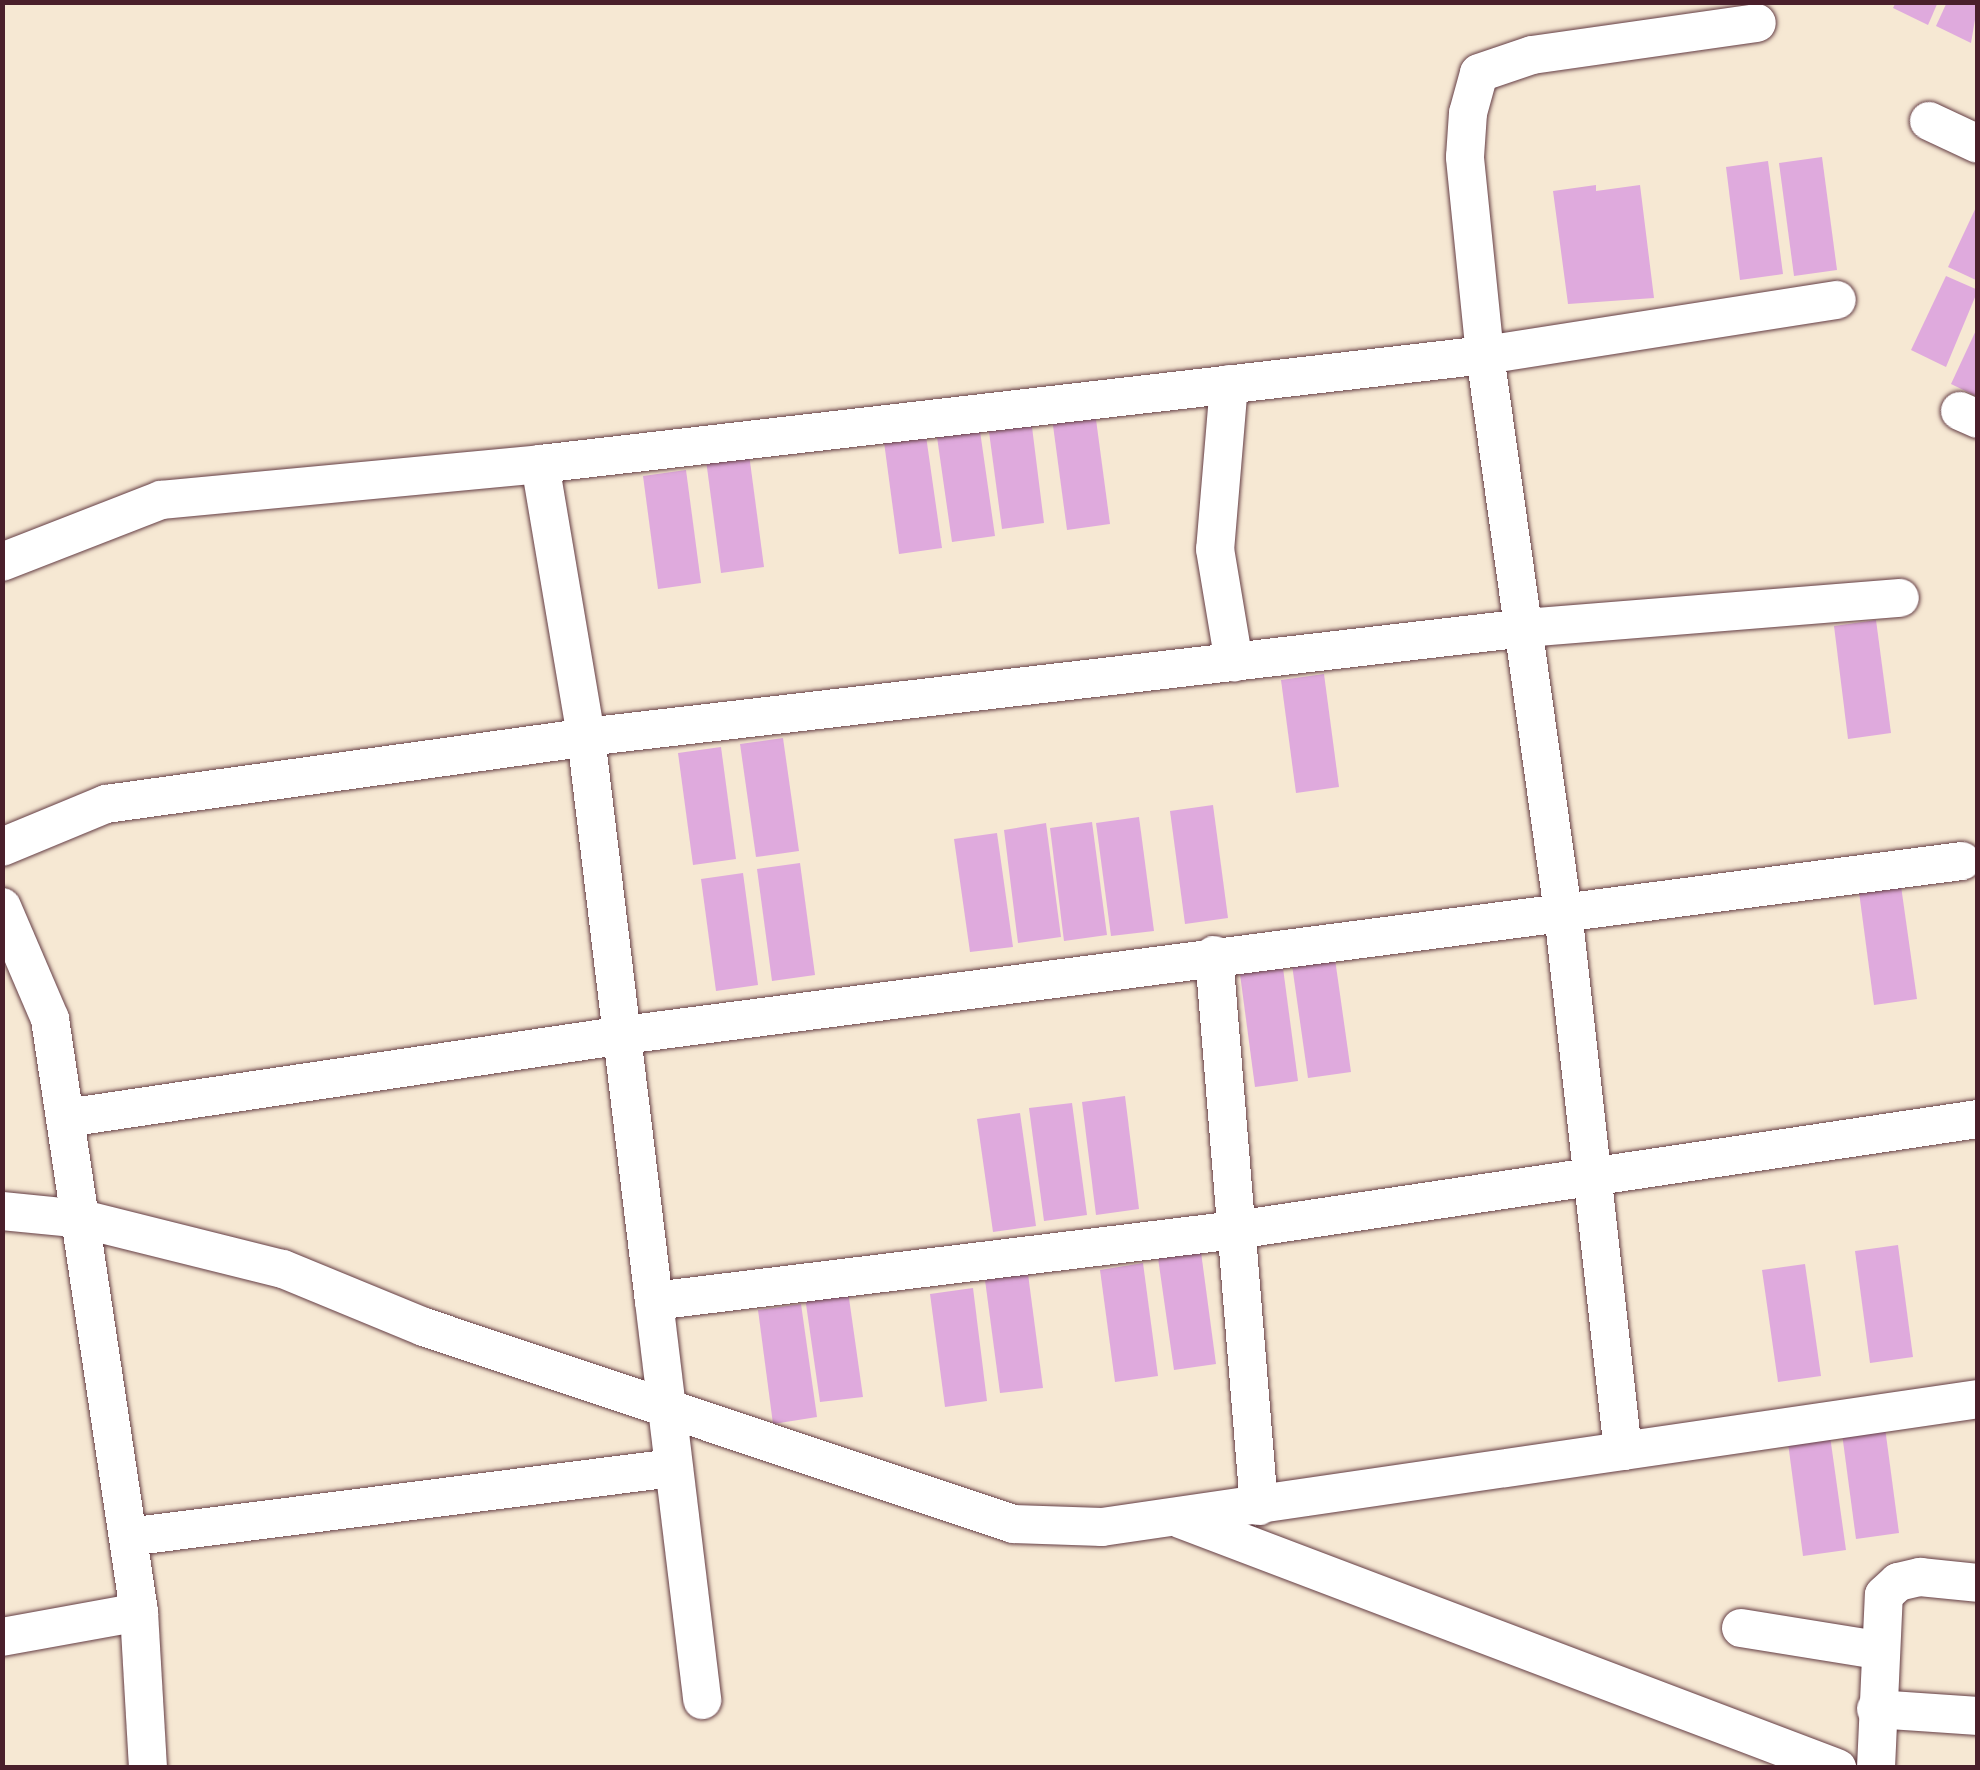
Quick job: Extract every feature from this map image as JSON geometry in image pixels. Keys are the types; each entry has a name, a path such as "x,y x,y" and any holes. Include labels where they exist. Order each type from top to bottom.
{"street":[{"path":"1623,1451 1588,1177 1563,912 1485,355 1465,158 1479,73 1532,55 1757,23"},
{"path":"1930,121 1978,144"},
{"path":"2,562 161,500 540,464 1485,355 1836,300"},
{"path":"1229,384 1215,548 1234,662"},
{"path":"540,464 586,736 702,1700"},
{"path":"2,847 106,804 586,736 1525,628 1900,598"},
{"path":"66,1118 624,1035 1214,955 1962,861"},
{"path":"2,907 50,1019 139,1612 148,1768"},
{"path":"1214,955 1259,1506"},
{"path":"654,1301 1236,1230 1978,1119"},
{"path":"2,1211 82,1218 282,1269 424,1326 1013,1524 1102,1527 1978,1399"},
{"path":"128,1537 673,1468"},
{"path":"1174,1517 1837,1768"},
{"path":"1876,1768 1879,1608 1898,1582 1978,1584"},
{"path":"2,1637 139,1612"},
{"path":"1741,1628 1877,1650"},
{"path":"1876,1709 1978,1716"}],"building":[{"path":"1896,2 1938,2 1928,25 1893,8"},
{"path":"1947,2 1978,2 1971,43 1936,26"},
{"path":"1822,157 1837,270 1794,276 1779,163"},
{"path":"1768,161 1783,274 1740,280 1726,167"},
{"path":"1596,185 1596,191 1640,185 1654,298 1568,304 1553,191"},
{"path":"1978,203 1978,281 1948,267"},
{"path":"1946,276 1978,290 1946,367 1911,350"},
{"path":"1978,326 1978,397 1951,384"},
{"path":"1030,411 1044,523 1002,529 987,417"},
{"path":"1095,412 1110,524 1067,530 1052,418"},
{"path":"979,424 995,536 952,542 936,430"},
{"path":"926,436 942,548 899,554 884,442"},
{"path":"749,454 764,567 721,573 706,460"},
{"path":"686,470 701,583 658,589 643,476"},
{"path":"1876,620 1891,733 1848,739 1834,626"},
{"path":"1324,674 1339,787 1296,793 1281,680"},
{"path":"783,738 799,851 756,857 740,744"},
{"path":"721,747 736,859 693,865 678,753"},
{"path":"1213,805 1228,918 1185,924 1170,811"},
{"path":"1139,817 1154,931 1111,936 1096,823"},
{"path":"1092,822 1107,935 1064,941 1050,828"},
{"path":"1046,823 1061,937 1018,943 1004,830"},
{"path":"997,833 1013,947 970,952 954,839"},
{"path":"800,863 815,975 772,981 757,869"},
{"path":"743,873 758,985 716,991 701,879"},
{"path":"1901,886 1917,999 1874,1005 1859,892"},
{"path":"1335,959 1351,1072 1308,1078 1292,965"},
{"path":"1283,968 1298,1081 1255,1087 1240,974"},
{"path":"1125,1096 1139,1209 1096,1215 1082,1102"},
{"path":"1072,1103 1087,1215 1044,1221 1029,1108"},
{"path":"1020,1113 1036,1226 993,1232 977,1119"},
{"path":"1898,1245 1913,1357 1870,1363 1855,1251"},
{"path":"1201,1252 1216,1364 1174,1370 1158,1258"},
{"path":"1143,1263 1158,1376 1115,1382 1100,1270"},
{"path":"1805,1264 1821,1376 1778,1382 1762,1270"},
{"path":"1028,1274 1043,1388 1000,1393 985,1280"},
{"path":"847,1284 863,1397 820,1402 804,1290"},
{"path":"973,1288 987,1401 945,1407 930,1294"},
{"path":"801,1304 817,1417 773,1424 758,1310"},
{"path":"1884,1420 1899,1533 1856,1539 1841,1426"},
{"path":"1830,1436 1846,1550 1803,1556 1788,1443"}]}
